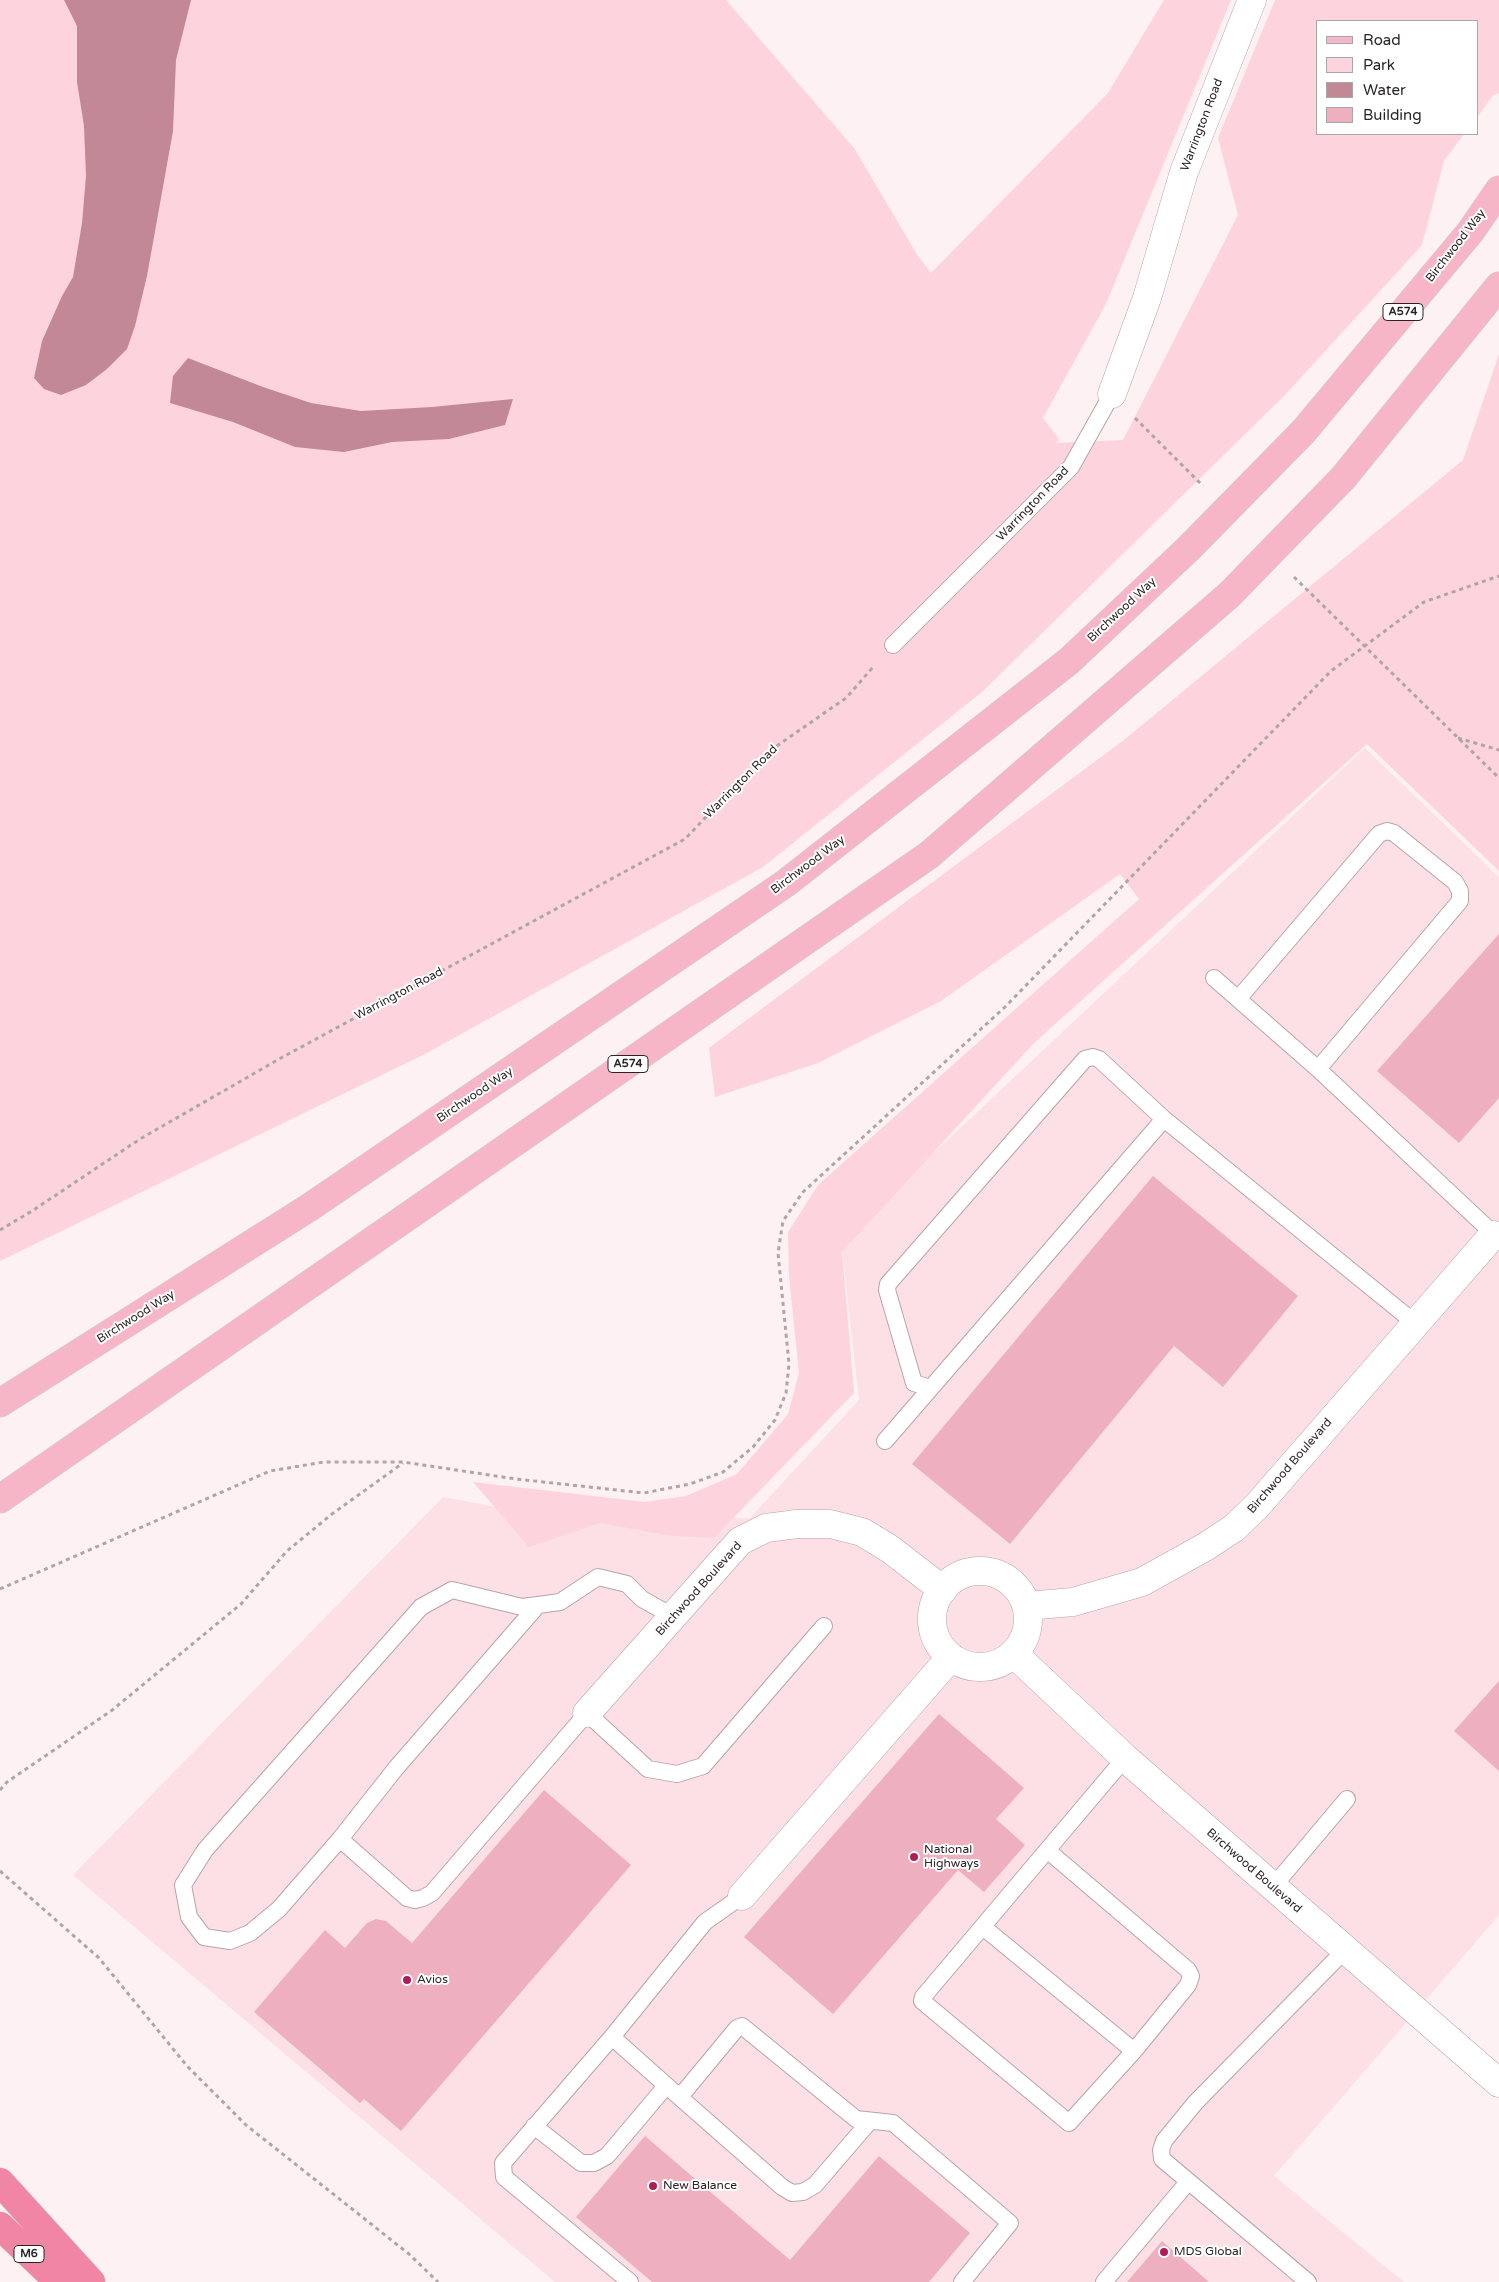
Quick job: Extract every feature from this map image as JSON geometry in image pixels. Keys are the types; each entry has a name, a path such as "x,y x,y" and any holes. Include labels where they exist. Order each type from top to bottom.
{"highway":[{"path":"0,2182 91,2282"},
{"name":"M6","path":"0,2226 58,2282"}],"main road":[{"name":"Birchwood Way","path":"0,1403 310,1207 786,883 1069,661 1188,549 1304,432 1470,231 1499,190"},
{"name":"A574","path":"0,1499 929,855 1229,595 1343,478 1499,286"}],"street":[{"name":"Warrington Road","path":"1112,394 1147,298 1184,172 1252,0"},
{"name":"Birchwood Boulevard","path":"1027,1606 1073,1602 1142,1582 1205,1548 1234,1528 1256,1507 1415,1323 1496,1237"},
{"name":"Birchwood Boulevard","path":"587,1713 740,1541 766,1528 797,1524 830,1524 862,1532 890,1549 943,1590"},
{"path":"978,1571 993,1572 1006,1578 1015,1586 1027,1606 1027,1630 1023,1641 1014,1654 1000,1664 988,1667 968,1665 951,1657 942,1648 932,1625 933,1612 943,1590 951,1581 964,1574 978,1571"},
{"name":"Birchwood Boulevard","path":"1014,1654 1125,1758 1272,1888 1347,1948 1499,2083"},
{"path":"742,1896 951,1657"}],"lane":[{"name":"Warrington Road","path":"893,645 1071,467 1112,394"},
{"path":"1238,999 1379,834 1387,831 1394,833 1455,882 1460,891 1460,900 1318,1069"},
{"path":"1214,978 1318,1069 1496,1237"},
{"path":"930,1388 914,1383 888,1290 890,1280 1085,1060 1093,1057 1099,1060 1164,1120 1415,1323"},
{"path":"885,1441 1164,1120"},
{"path":"538,1605 396,1768 340,1839 279,1909 250,1933 230,1941 204,1937 189,1918 183,1885 206,1850 421,1607 452,1590 522,1607 560,1602 598,1577 627,1584 642,1599 674,1617"},
{"path":"340,1839 407,1898 423,1898 432,1893 587,1713 648,1769 677,1774 703,1766 824,1626"},
{"path":"1047,1850 1188,1970 1191,1976 1188,1985 1072,2122 1066,2122 922,2000 1047,1850 1125,1758"},
{"path":"1272,1888 1347,1799"},
{"path":"630,2282 504,2177 502,2163 612,2037 705,1922 742,1896"},
{"path":"983,1927 1134,2051"},
{"path":"1308,2282 1162,2160 1161,2150 1164,2141 1195,2103 1347,1948"},
{"path":"671,2090 684,2092 737,2028 742,2026 856,2119 893,2123 1010,2223 962,2282"},
{"path":"612,2037 782,2187 792,2193 803,2192 815,2185 870,2120"},
{"path":"534,2126 581,2163 594,2163 607,2156 671,2090"},
{"path":"1104,2282 1188,2182"}],"path":[{"path":"0,1589 270,1471 324,1462 403,1462 516,1479 644,1493 690,1484 723,1472 753,1447 775,1420 786,1393 789,1364 778,1253 783,1221 803,1192 1005,1007 1331,671 1424,602 1499,576"},
{"name":"Warrington Road","path":"0,1230 164,1124 281,1058 685,839 768,752 846,698 893,645"},
{"path":"1363,647 1499,778"},
{"path":"1458,738 1499,750"},
{"path":"0,1790 7,1782 111,1711 241,1604 287,1552 324,1520 403,1462"},
{"path":"0,1871 99,1958 187,2066 246,2125 409,2254 438,2282"}],"shaded area":[{"path":"1365,748 1499,877 1499,1915 1274,2176 1404,2282 555,2282 73,1875 443,1497 564,1520 750,1518 859,1400 841,1240"}],"green space":[{"path":"0,0 726,0 854,148 918,256 931,273 1108,93 1164,0 1231,0 1106,304 1043,418 1059,439 1056,443 1123,440 1238,215 1218,138 1275,0 1499,0 1499,93 1493,95 1479,115 1479,20 1316,20 1316,135 1463,135 1444,161 1422,245 1286,394 982,692 763,867 425,1054 0,1261"},
{"path":"1499,354 1499,871 1367,744 1034,1043 842,1252 854,1393 714,1538 672,1536 600,1523 529,1547 473,1482 645,1502 686,1496 737,1474 788,1414 799,1373 789,1276 788,1232 818,1185 1139,899 1120,874 941,1001 818,1063 715,1097 709,1048 1124,740 1463,460"}],"water":[{"path":"64,0 191,0 176,60 173,131 147,276 135,326 127,349 107,369 86,385 61,395 44,389 34,378 42,341 62,296 73,277 82,223 86,176 84,126 77,82 77,26"},
{"path":"188,358 311,403 361,411 432,407 513,399 505,425 449,439 392,442 344,452 295,447 233,422 170,403 173,376"}],"building":[{"path":"1499,934 1499,1098 1459,1143 1377,1071"},
{"path":"1153,1176 1298,1296 1223,1387 1174,1346 1010,1544 912,1464"},
{"path":"1499,1681 1499,1771 1454,1731"},
{"name":"National Highways","path":"939,1714 1024,1788 996,1819 1025,1845 984,1892 958,1870 833,2014 744,1937"},
{"name":"Avios","path":"544,1790 631,1865 401,2131 364,2099 360,2103 254,2012 325,1930 345,1948 367,1923 376,1919 386,1921 412,1943"},
{"name":"New Balance","path":"645,2136 790,2260 879,2156 970,2233 929,2282 652,2282 576,2217"},
{"name":"MDS Global","path":"1162,2241 1209,2282 1127,2282"}],"place":[{"name":"National Highways","path":"914,1857"},
{"name":"Avios","path":"407,1980"},
{"name":"New Balance","path":"653,2186"},
{"name":"MDS Global","path":"1164,2252"}]}
